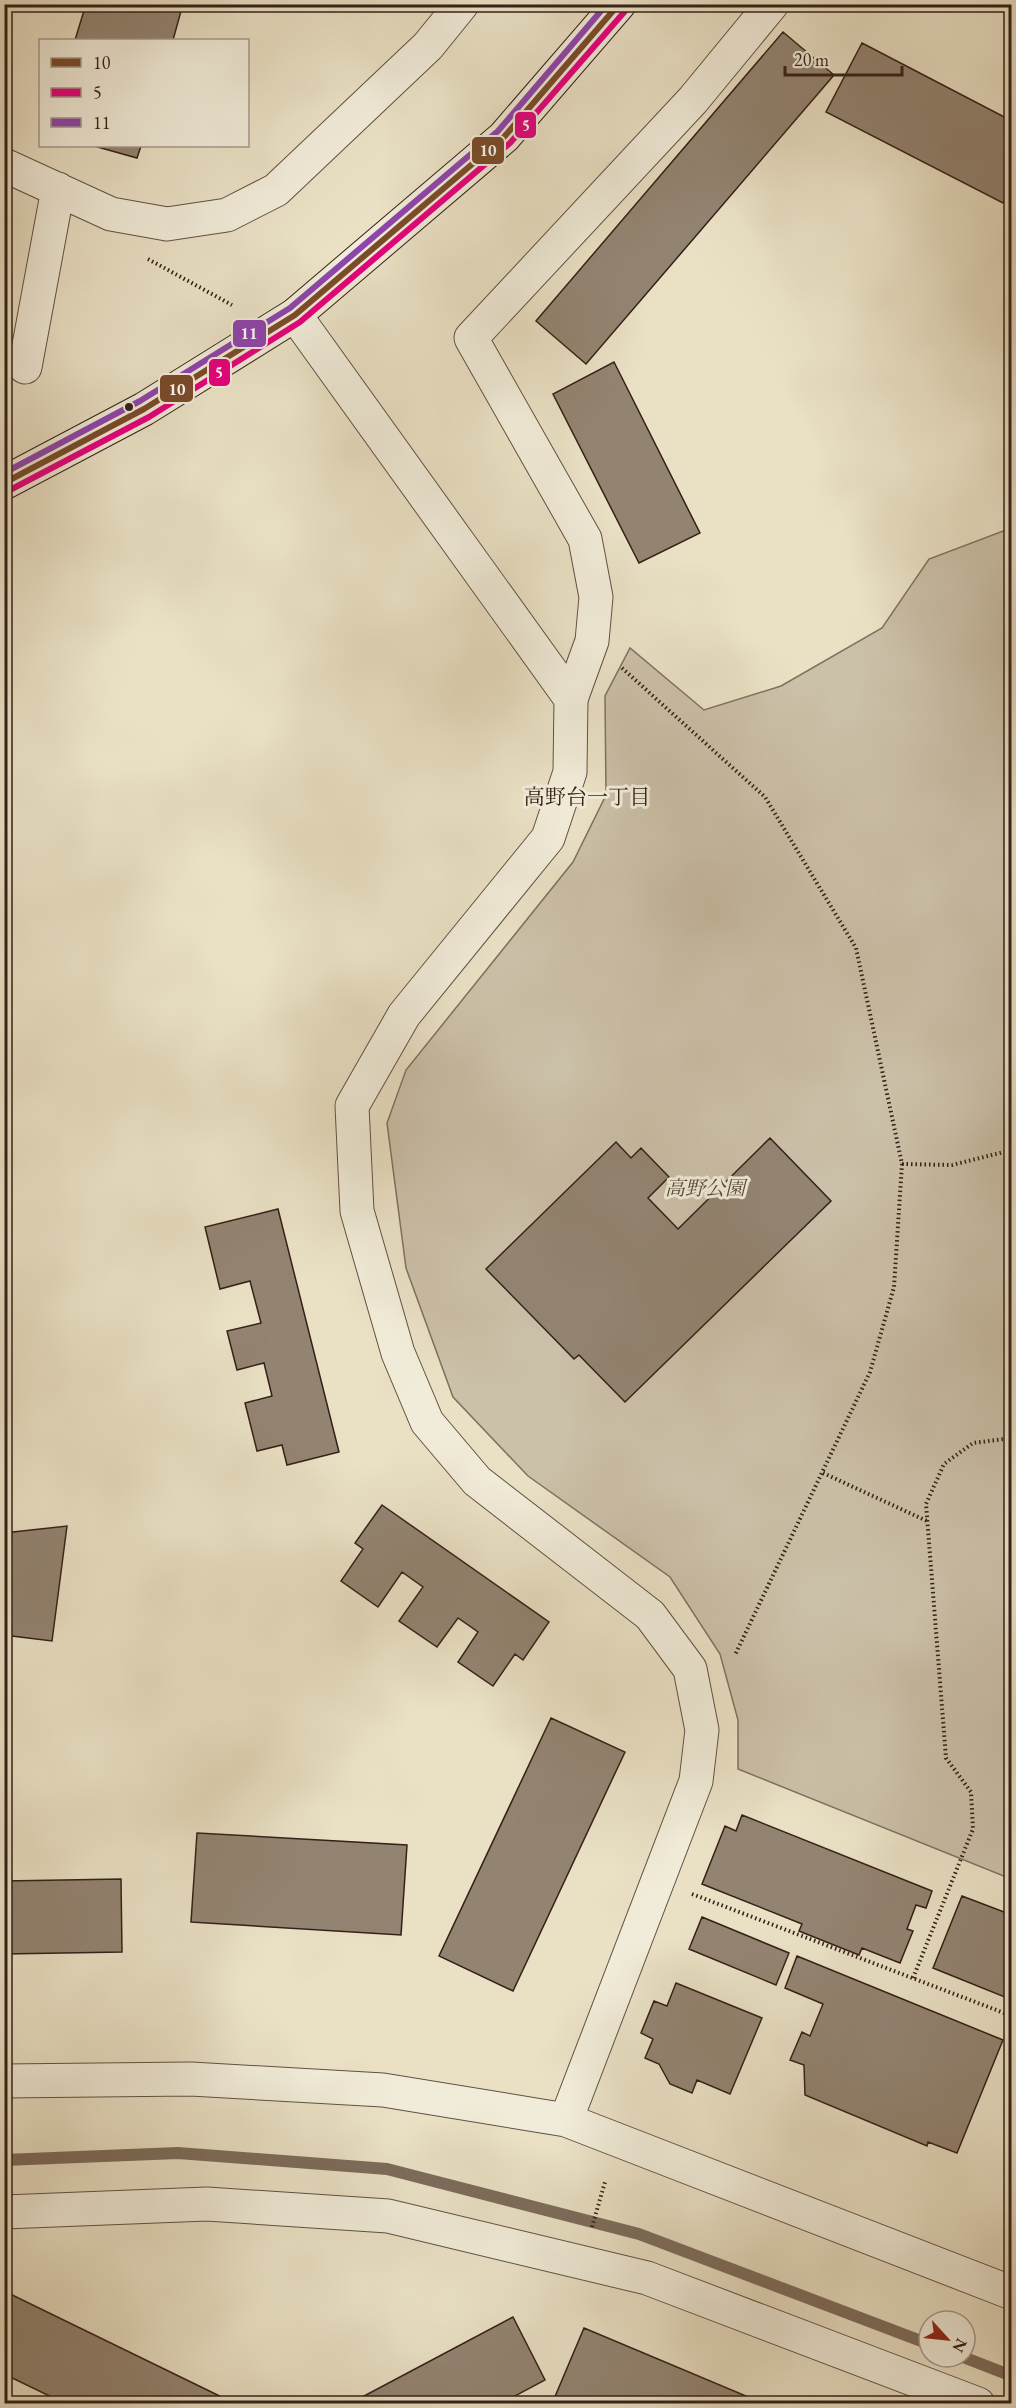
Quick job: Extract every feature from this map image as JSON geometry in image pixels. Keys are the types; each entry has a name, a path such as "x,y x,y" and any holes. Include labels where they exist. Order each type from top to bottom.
{"street":[{"path":"4,165 111,214 167,224 227,215 276,190 428,46 462,4"},
{"path":"4,483 144,409 295,315 504,137 619,4"},
{"path":"566,2120 696,1781 702,1730 690,1669 650,1615 477,1481 427,1422 398,1353 357,1211 352,1106 404,1015 548,838 570,772 571,699 592,641 596,597 585,539 471,338 693,100 772,4"},
{"path":"26,367 58,189"},
{"path":"295,315 571,699"},
{"path":"4,2081 191,2079 383,2090 566,2120 1011,2294"},
{"path":"4,2212 207,2204 388,2216 647,2278 978,2403"}],"path":[{"path":"143,257 232,305"},
{"path":"592,641 765,797 856,948 903,1164 894,1287 870,1372 735,1655"},
{"path":"903,1164 952,1164 1011,1150"},
{"path":"913,1978 973,1829 971,1792 946,1758 926,1504 944,1464 973,1443 1011,1438"},
{"path":"823,1473 927,1521"},
{"path":"692,1894 1011,2016"},
{"path":"581,2262 605,2182"}],"green space":[{"name":"高野公園","path":"1011,528 1011,1879 738,1769 738,1720 720,1654 670,1577 528,1476 453,1397 406,1268 387,1123 406,1070 573,862 606,795 605,696 630,648 704,710 781,686 882,628 929,559"}],"building":[{"path":"86,4 183,4 173,39 75,39"},
{"path":"783,32 834,75 586,364 536,321"},
{"path":"862,43 1012,121 1012,186 1003,203 826,112"},
{"path":"98,147 141,147 137,158"},
{"path":"614,362 700,533 639,563 553,394"},
{"path":"770,1138 831,1201 625,1402 579,1355 574,1359 486,1269 616,1142 631,1158 641,1148 669,1177 648,1198 678,1229"},
{"path":"278,1209 339,1452 287,1465 282,1445 257,1451 245,1403 272,1396 264,1363 237,1370 227,1331 261,1323 250,1281 220,1289 205,1227"},
{"path":"382,1505 549,1622 523,1660 515,1654 493,1686 458,1662 478,1632 458,1618 437,1647 399,1621 423,1587 402,1572 378,1607 341,1581 363,1549 355,1543"},
{"path":"67,1526 52,1641 4,1635 4,1533"},
{"path":"551,1718 625,1752 513,1991 439,1956"},
{"path":"742,1815 932,1891 926,1908 916,1905 907,1929 913,1931 900,1963 862,1948 859,1955 799,1931 802,1924 702,1884 725,1826 736,1831"},
{"path":"197,1833 407,1845 401,1935 191,1922"},
{"path":"121,1879 122,1952 4,1954 4,1881"},
{"path":"962,1896 1012,1915 1012,2000 933,1968"},
{"path":"702,1917 789,1953 776,1985 689,1949"},
{"path":"797,1956 1003,2040 957,2153 928,2142 927,2146 805,2095 804,2065 790,2060 802,2032 810,2036 823,2004 785,1988"},
{"path":"676,1983 762,2018 730,2094 697,2080 692,2093 670,2084 659,2064 645,2058 653,2039 641,2033 654,2001 667,2006"},
{"path":"4,2291 236,2404 66,2404 4,2374"},
{"path":"513,2317 545,2380 500,2404 349,2404"},
{"path":"584,2328 765,2404 564,2404 554,2399"}],"waterway":[{"path":"4,2160 178,2153 387,2169 639,2234 917,2339"},
{"path":"977,2362 1012,2376"}],"transit line":[{"name":"11","path":"4,473 140,401 290,308 498,131 607,4"},
{"name":"10","path":"4,483 144,409 295,315 504,137 619,4"},
{"name":"5","path":"8,491 149,417 300,322 510,143 626,10"}],"district":[{"name":"高野台一丁目","path":"587,796"}]}
